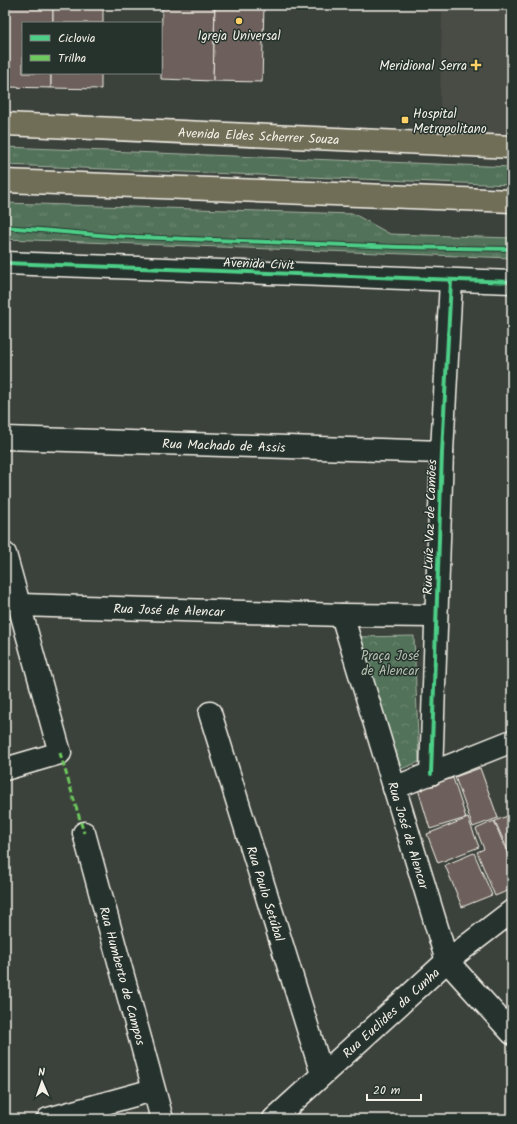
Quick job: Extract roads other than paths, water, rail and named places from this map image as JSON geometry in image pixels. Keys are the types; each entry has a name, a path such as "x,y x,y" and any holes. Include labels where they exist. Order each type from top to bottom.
{"main road":[{"name":"Avenida Eldes Scherrer Souza","path":"5,124 512,147"},
{"path":"5,181 512,201"}],"street":[{"name":"Avenida Civit","path":"5,263 451,281 512,282"},
{"name":"Rua Luíz Vaz de Camões","path":"431,774 442,452 451,281"},
{"name":"Rua Machado de Assis","path":"5,438 442,452"},
{"path":"5,554 60,753 5,769"},
{"name":"Rua José de Alencar","path":"20,605 342,615 436,616"},
{"name":"Rua José de Alencar","path":"342,615 447,961 512,1033"},
{"name":"Rua Paulo Setúbal","path":"210,713 322,1074"},
{"path":"394,788 512,741"},
{"name":"Rua Humberto de Campos","path":"84,833 162,1119"},
{"name":"Rua Euclides da Cunha","path":"274,1119 447,961 512,911"},
{"path":"48,1119 153,1090"}],"place":[{"name":"Igreja Universal","path":"239,21"},
{"name":"Meridional Serra","path":"476,65"},
{"name":"Hospital Metropolitano","path":"405,120"}],"park label":[{"name":"Praça José de Alencar","path":"390,662"}]}
